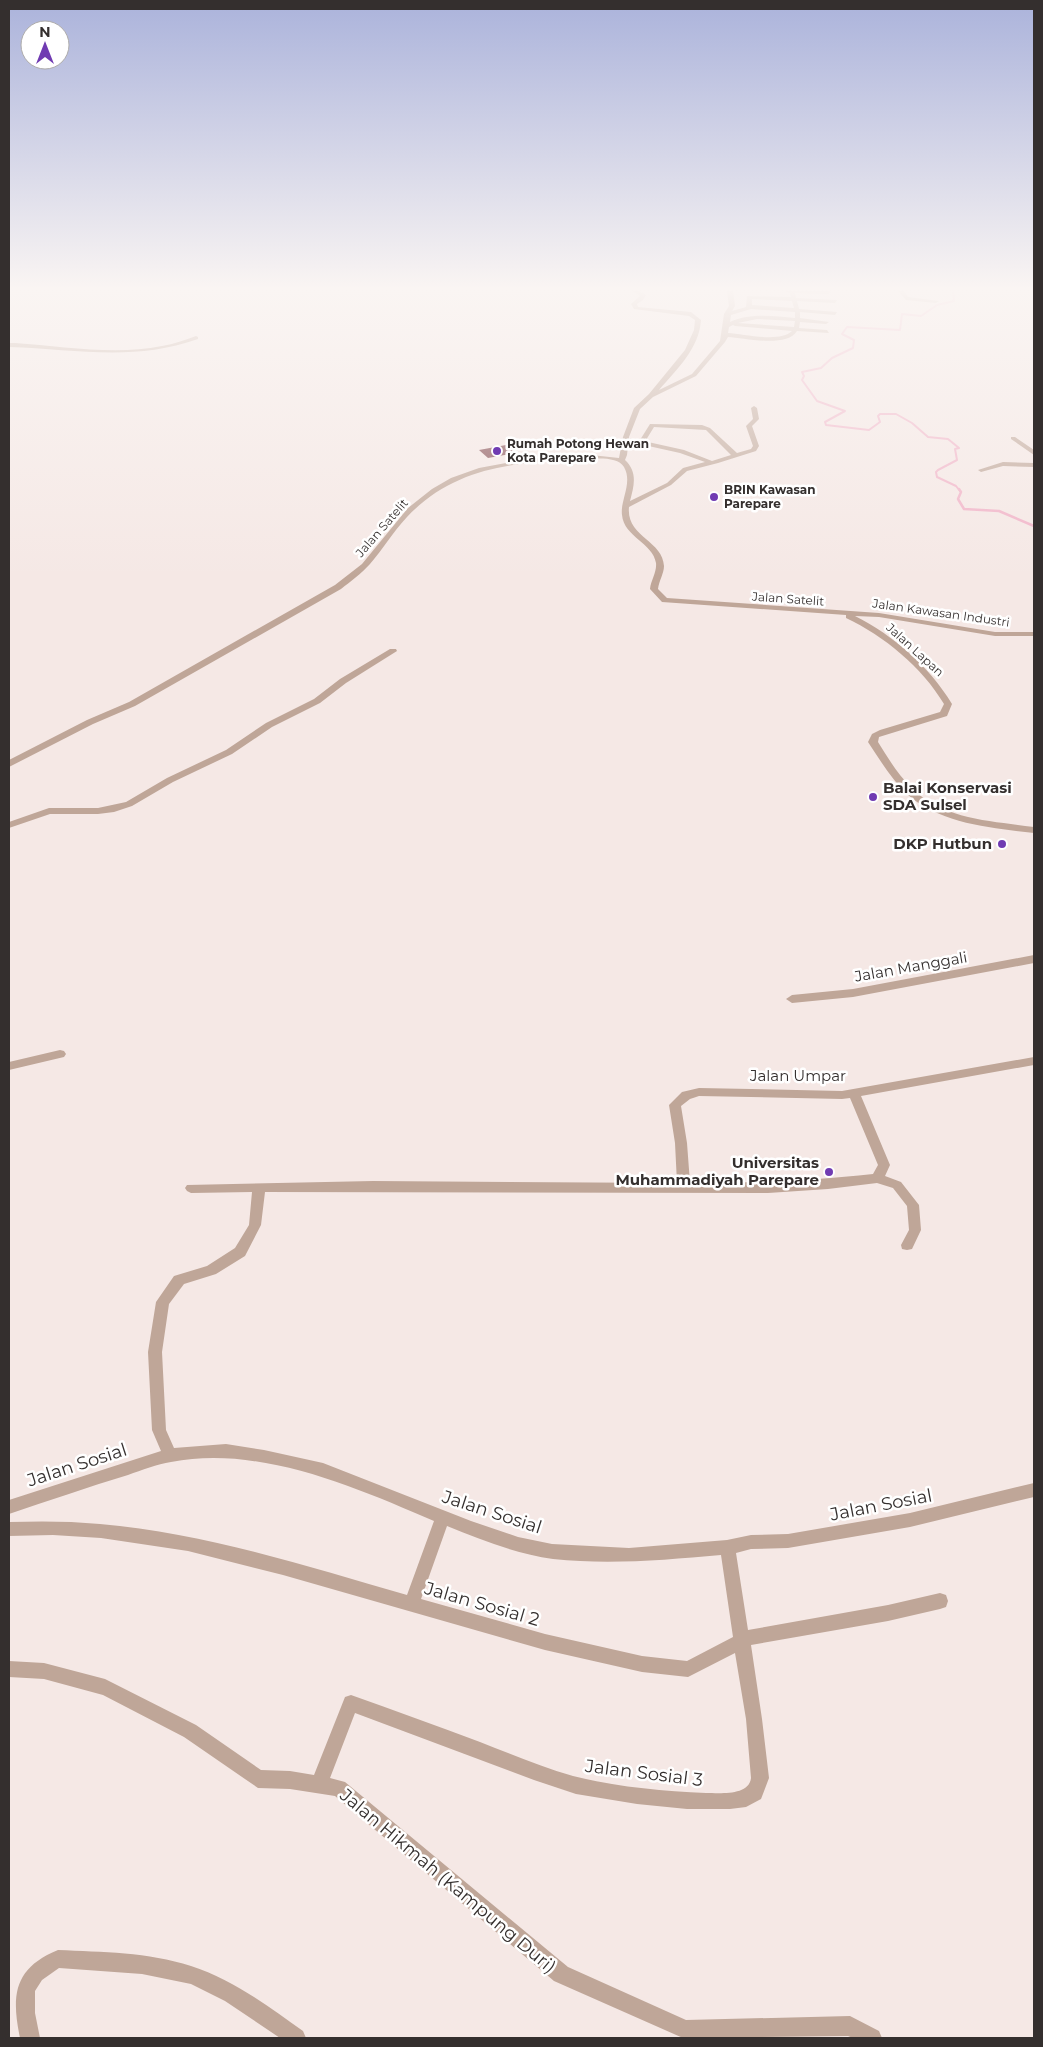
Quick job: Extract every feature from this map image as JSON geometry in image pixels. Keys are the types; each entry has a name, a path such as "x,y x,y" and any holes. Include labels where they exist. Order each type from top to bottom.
{"street":[{"path":"621,460 624,455 626,437 636,412 659,387"},
{"path":"651,396 671,387"},
{"path":"626,506 670,484 685,469 754,450 756,448 749,426 756,419 754,408"},
{"path":"712,463 682,451 646,444 643,440 652,425 702,427 708,429 735,455"},
{"path":"1013,438 1034,453"},
{"name":"Jalan Satelit","path":"9,764 90,722 132,704 338,587 365,565 394,527 415,506 455,478 524,462 573,458 621,460 627,467 632,483 624,512 627,522 634,533 653,549 658,558 660,567 654,589 663,600 846,614"},
{"path":"981,470 1002,464 1034,465"},
{"name":"Jalan Kawasan Industri","path":"846,614 901,617 995,634 1034,634"},
{"name":"Jalan Lapan","path":"846,614 860,620 912,661 943,692 948,704 944,714 875,736 873,742 910,792 929,807 982,823 1034,830"},
{"path":"9,825 49,811 98,811 114,809 129,804 170,780 229,752 269,726 310,706 343,681 393,651"},
{"name":"Jalan Manggali","path":"792,999 853,993 1034,959"},
{"path":"9,1066 60,1054"},
{"name":"Jalan Umpar","path":"684,1187 681,1143 675,1105 686,1096 700,1092 842,1095 1034,1061"},
{"path":"853,1092 884,1165 877,1178"},
{"path":"191,1188 768,1188 877,1178 897,1185 912,1205 914,1230 907,1245"},
{"path":"170,1455 159,1430 155,1352 164,1302 179,1280 211,1270 240,1252 255,1225 258,1187"},
{"name":"Jalan Sosial","path":"9,1507 97,1477 170,1455 226,1451 264,1456 339,1475 443,1517 518,1544 552,1551 629,1555 727,1547 751,1542 788,1540 868,1528 1034,1490"},
{"path":"411,1604 443,1517"},
{"name":"Jalan Sosial 2","path":"9,1529 54,1528 101,1531 188,1544 283,1567 603,1656 642,1664 688,1669 747,1638 888,1613 940,1601"},
{"name":"Jalan Sosial 3","path":"319,1785 351,1703 575,1785 618,1793 671,1799 715,1801 747,1798 755,1793 759,1786 760,1778 742,1641 727,1547"},
{"name":"Jalan Hikmah (Kampung Duri)","path":"9,1669 44,1671 104,1686 190,1731 258,1779 290,1780 339,1788 562,1974 686,2030 850,2026 872,2038"},
{"path":"30,2038 25,2014 25,1992 33,1975 46,1964 58,1960 152,1966 192,1976 228,1994 296,2038"}],"building":[{"name":"Rumah Potong Hewan Kota Parepare","path":"506,445 515,453 488,458 479,450"}],"waterway":[{"path":"807,387 817,401 845,411 825,422 826,425 869,430 880,422 878,416 880,414 896,414 912,423 928,437 948,439 959,448 955,449 957,460 938,470 936,472 937,477 956,486 960,491"},
{"path":"959,489 961,492 958,499 964,509 999,511 1034,526"}],"place":[{"name":"Rumah Potong Hewan Kota Parepare","path":"497,451"},
{"name":"BRIN Kawasan Parepare","path":"714,497"},
{"name":"Balai Konservasi SDA Sulsel","path":"873,797"},
{"name":"DKP Hutbun","path":"1002,844"},
{"name":"Universitas Muhammadiyah Parepare","path":"829,1172"}]}
